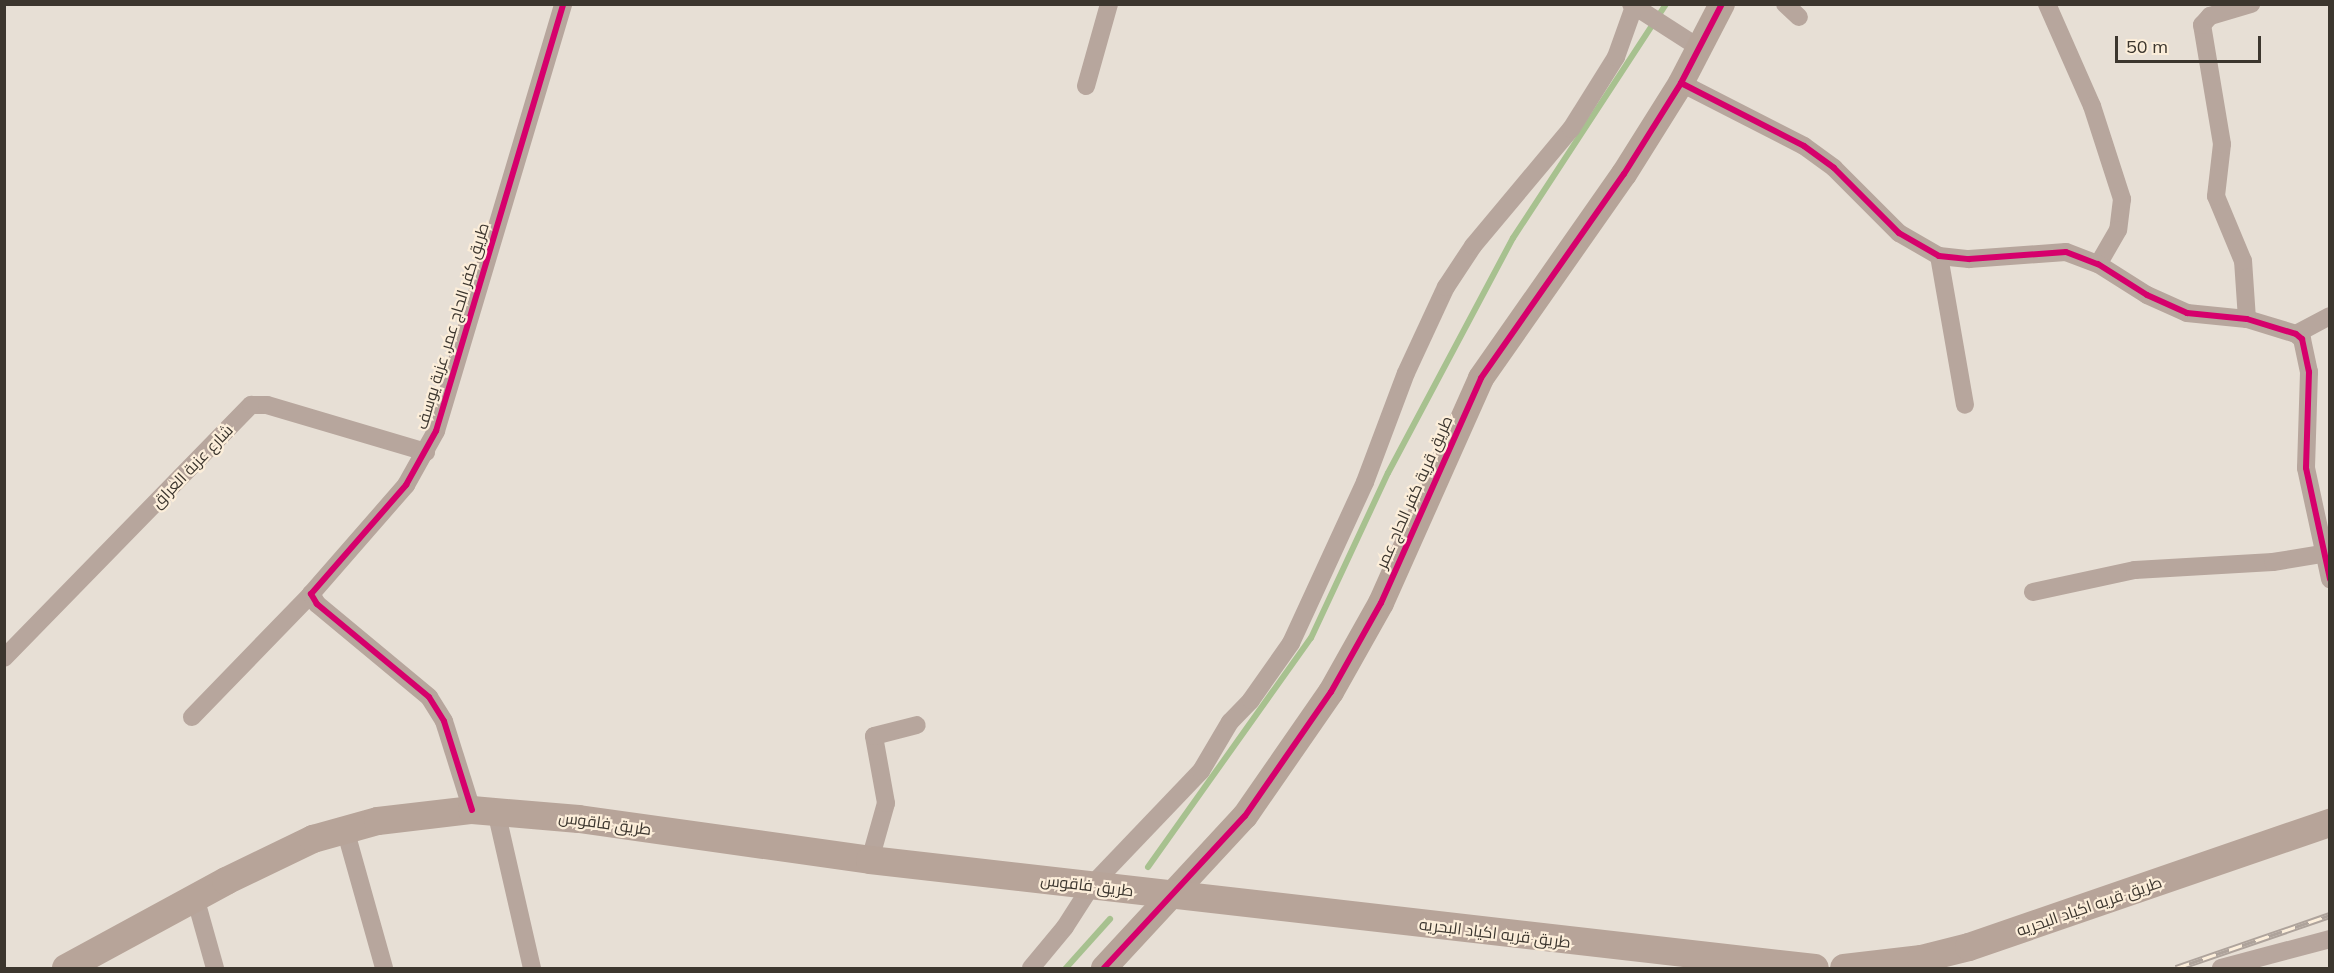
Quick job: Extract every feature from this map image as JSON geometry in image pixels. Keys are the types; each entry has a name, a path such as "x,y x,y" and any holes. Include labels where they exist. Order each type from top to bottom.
{"main road":[{"name":"طريق فاقوس","path":"66,969 195,897 313,839 412,815 484,811 579,819 870,860 1175,896"},
{"name":"طريق قريه اكياد البحريه","path":"1844,969 1872,968 1969,947 2330,823"},
{"name":"طريق قريه اكياد البحريه","path":"1175,896 1815,969"}],"street":[{"name":"طريق كفر الحاج عمر, عزبة يوسف","path":"192,717 311,594 391,504 426,452 451,389 564,4"},
{"path":"1086,86 1108,4"},
{"name":"طريق قرية كفر الحاج عمر","path":"1104,969 1175,896 1245,816 1330,693 1381,603 1481,378 1624,174 1681,83 1690,42 1722,4"},
{"path":"1785,4 1799,17"},
{"path":"2047,4 2092,106 2122,199 2118,230 2098,264"},
{"path":"2247,319 2243,261 2216,196 2222,144 2202,25 2210,16 2251,4"},
{"path":"1031,969 1065,927 1092,885 1201,771 1230,722 1251,700 1291,643 1365,482 1406,374 1446,287 1473,246 1571,129 1616,57 1635,7 1690,42"},
{"path":"1681,83 1804,147 1834,168 1899,233 1939,256 1969,259 2050,251 2098,264 2147,295 2187,313 2247,319 2295,334 2302,339 2309,372 2306,468 2322,554 2330,579"},
{"path":"1939,256 1965,405"},
{"path":"2295,334 2330,316"},
{"name":"شارع عزبة العراق","path":"4,658 251,405 267,405 426,452"},
{"path":"2033,592 2135,570 2273,562 2322,554"},
{"path":"311,594 317,604 429,697 444,721 484,811 532,969"},
{"path":"870,860 886,803 874,736 917,725"},
{"path":"345,830 384,969"},
{"path":"195,897 215,969"},
{"path":"2221,969 2330,939"}],"waterway":[{"path":"1148,867 1311,638 1388,473 1513,238 1666,4"},
{"path":"1066,968 1110,919"}],"railway":[{"path":"2176,968 2330,915"}],"cycle path":[{"path":"472,810 444,721 429,697 317,604 311,594 406,485 436,431 563,4"},
{"path":"1104,968 1245,816 1331,692 1381,603 1481,378 1624,174 1681,83 1722,4"},
{"path":"1681,83 1804,146 1834,168 1899,233 1939,256 1969,259 2066,252 2098,264 2147,295 2187,313 2247,319 2296,334 2302,339 2309,372 2306,468 2330,579"}]}
